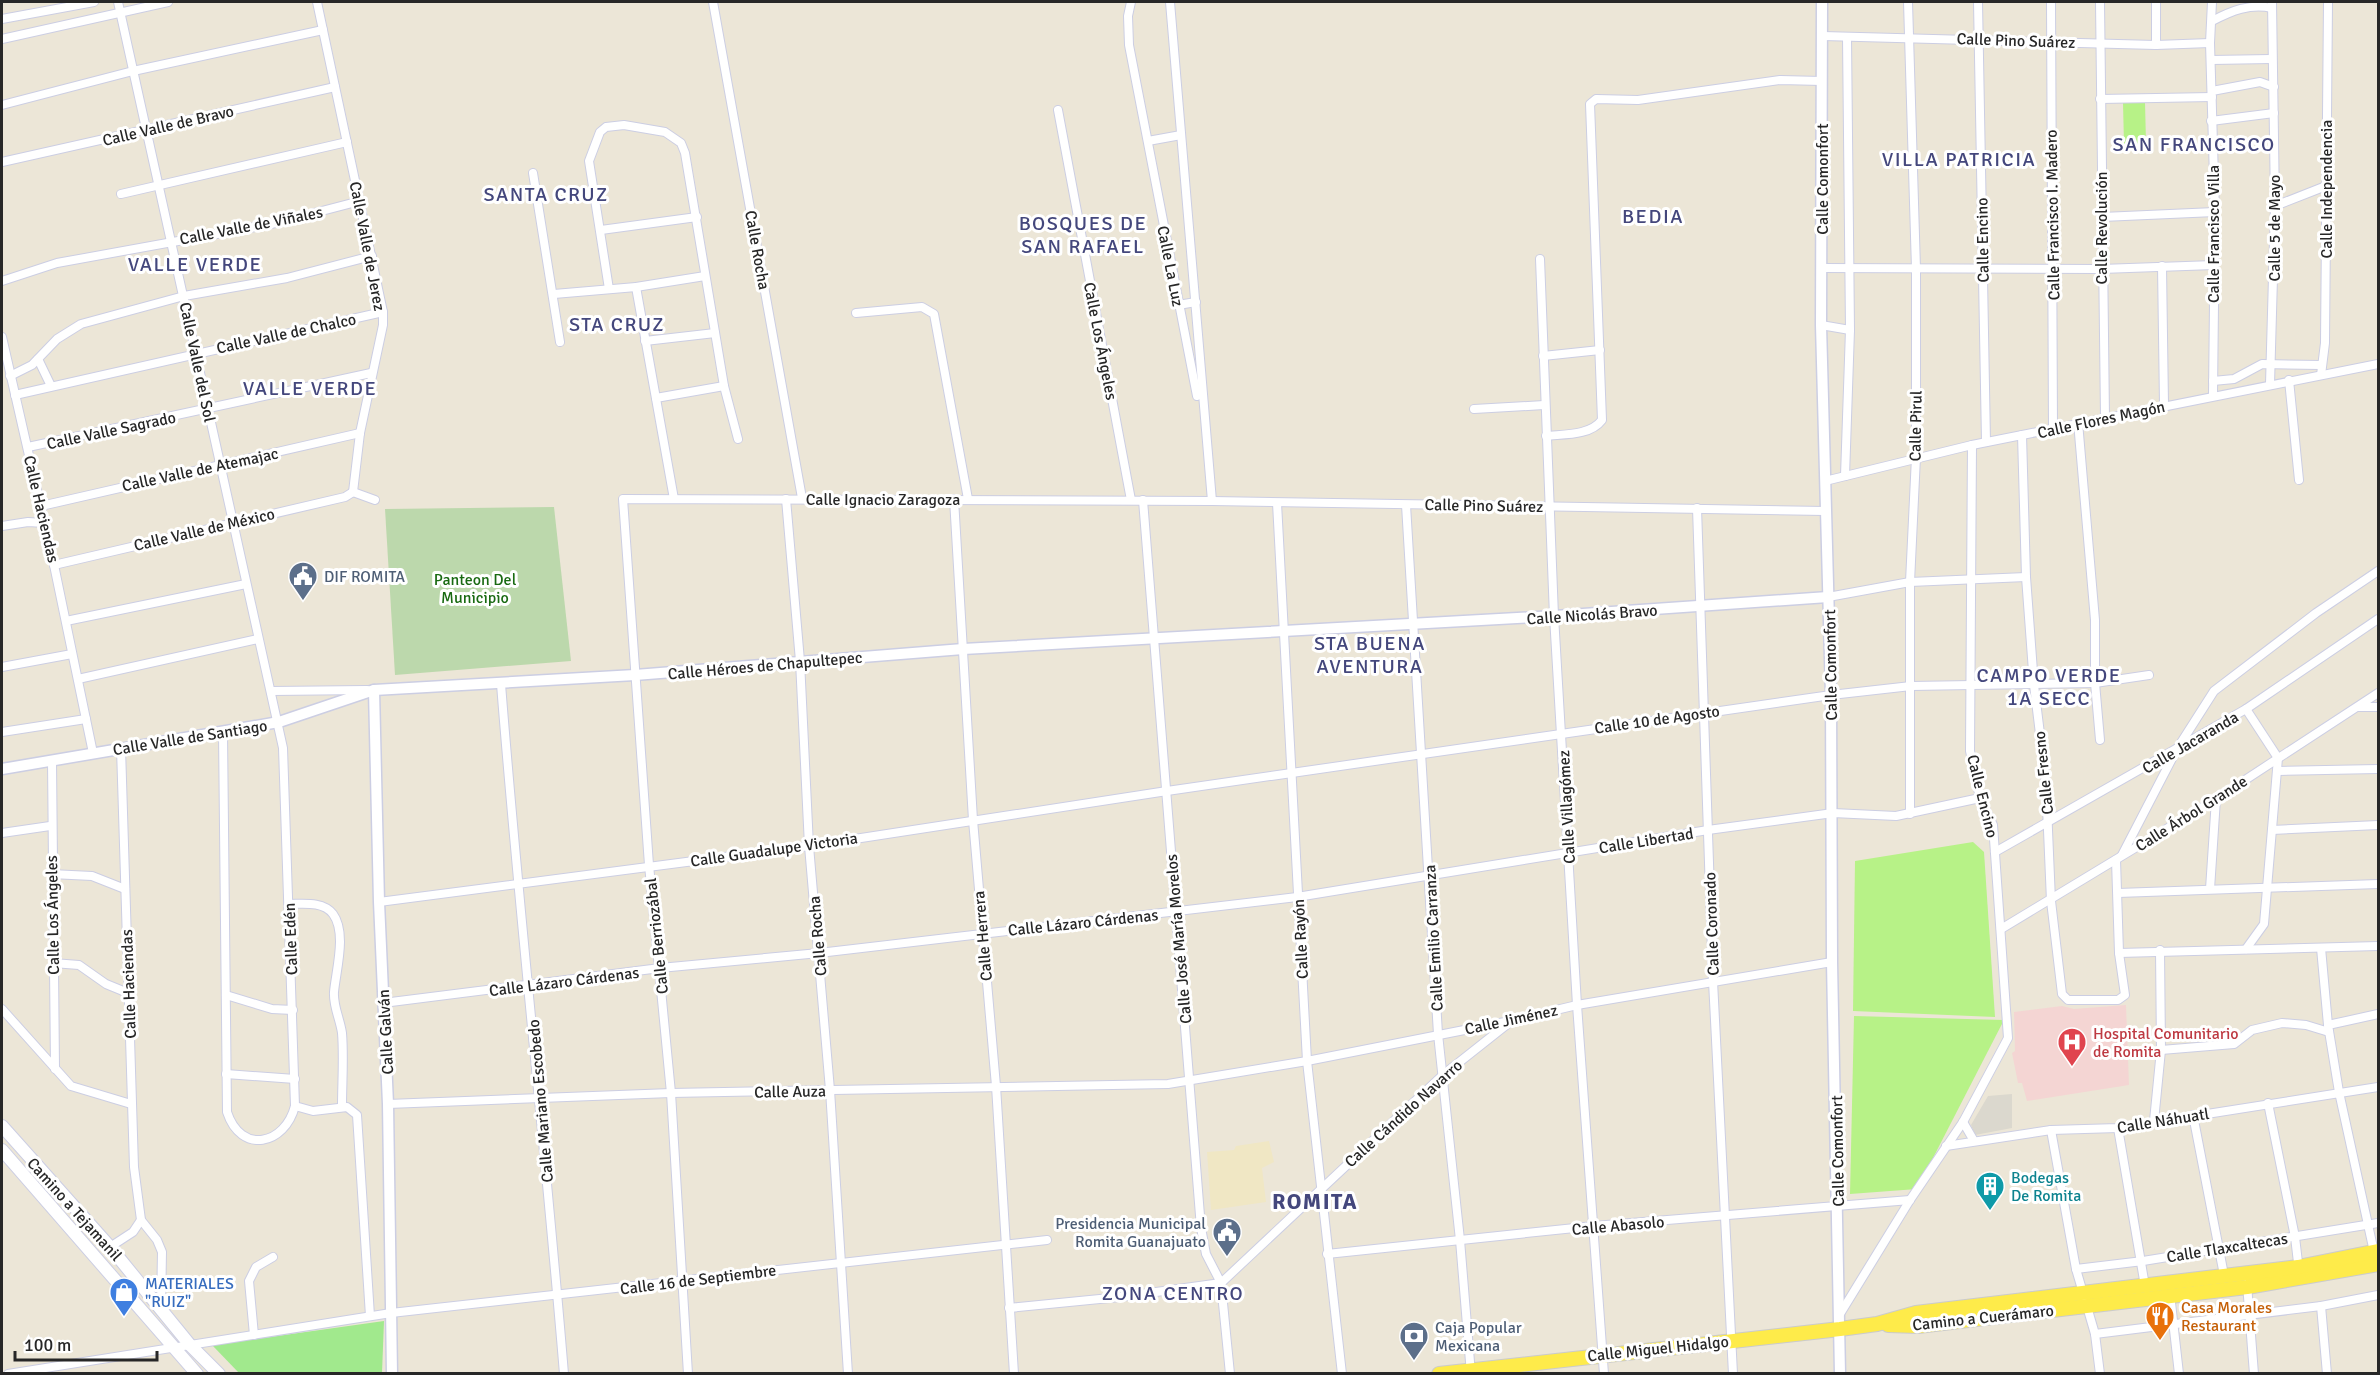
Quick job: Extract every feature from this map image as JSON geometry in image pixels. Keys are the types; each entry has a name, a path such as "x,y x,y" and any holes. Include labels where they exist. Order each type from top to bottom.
{"main road":[{"name":"Camino a Tejamanil","path":"2,1126 110,1247 190,1345 219,1374"},
{"name":"Camino a Tejamanil","path":"2,1150 111,1272 172,1348 197,1374"},
{"name":"Camino a Cuerámaro","path":"1877,1324 1918,1326 2169,1289 2247,1287 2377,1256"},
{"name":"Camino a Cuerámaro","path":"2085,1300 2145,1286 2169,1289 2224,1275 2299,1274"},
{"name":"Calle Miguel Hidalgo","path":"1439,1374 1877,1324"}],"street":[{"path":"2,19 94,2"},
{"name":"Calle Valle del Sol","path":"118,2 258,639 279,722"},
{"path":"2,39 168,2"},
{"name":"Calle Valle de Jerez","path":"317,2 383,312 360,433 353,492"},
{"name":"Calle Rocha","path":"713,2 802,498"},
{"name":"Calle La Luz","path":"1131,2 1127,29 1178,305 1203,423"},
{"name":"Calle La Luz","path":"1170,2 1196,302 1203,423 1212,501"},
{"name":"Calle Comonfort","path":"1822,2 1821,325 1831,695 1832,962 1840,1374"},
{"name":"Calle Pirul","path":"1908,2 1916,268 1916,457 1910,582 1910,814"},
{"name":"Calle Encino","path":"1978,2 1986,442"},
{"name":"Calle Francisco I. Madero","path":"2050,2 2054,267 2053,429"},
{"name":"Calle Revolución","path":"2100,2 2101,269 2105,418"},
{"path":"2156,2 2156,45"},
{"name":"Calle Francisco Villa","path":"2212,2 2211,121 2215,212 2213,395"},
{"name":"Calle Independencia","path":"2321,375 2325,343 2328,2"},
{"path":"2212,21 2240,9 2272,5"},
{"name":"Calle 5 de Mayo","path":"2270,384 2275,206 2274,87 2271,59 2272,5"},
{"path":"2,105 133,71 323,30"},
{"name":"Calle Pino Suárez","path":"1823,36 2156,45 2210,43"},
{"path":"1845,476 1850,330 1847,37"},
{"path":"2211,60 2271,59"},
{"path":"1546,436 1586,431 1597,426 1602,420 1588,112 1590,104 1596,99 1638,100 1780,80 1822,81"},
{"path":"2100,99 2212,94 2260,82 2274,87"},
{"name":"Calle Valle de Bravo","path":"2,162 335,87"},
{"name":"Calle Los Ángeles","path":"1058,110 1131,500"},
{"path":"2211,121 2274,113"},
{"path":"609,288 589,161 600,132 606,127 624,125 665,132 681,143 685,153 724,386 738,439"},
{"path":"1148,141 1181,135"},
{"path":"121,194 347,142"},
{"path":"533,172 561,342"},
{"path":"2275,206 2326,186"},
{"name":"Calle Valle de Viñales","path":"2,281 57,263 272,224 360,201"},
{"path":"2102,217 2215,212"},
{"path":"601,230 697,217"},
{"path":"10,376 38,359 57,339 81,324 184,296 287,278 372,256"},
{"name":"Calle Villagómez","path":"1540,259 1554,616 1577,1005 1604,1374"},
{"path":"1821,268 2054,267 2101,269 2214,265"},
{"path":"2162,266 2164,405"},
{"path":"554,294 636,287 705,276"},
{"path":"636,287 675,499"},
{"path":"1178,305 1196,302"},
{"path":"856,313 922,308 934,314 968,499"},
{"name":"Calle Valle de Chalco","path":"15,395 383,312"},
{"path":"1821,325 1850,330"},
{"path":"645,341 715,333"},
{"name":"Calle Haciendas","path":"2,337 54,565 93,753"},
{"path":"1543,356 1600,350"},
{"path":"38,359 51,386"},
{"path":"2213,381 2234,379 2254,367 2271,364 2321,365"},
{"name":"Calle Flores Magón","path":"1825,481 1916,457 2078,422 2379,364"},
{"path":"2302,366 2302,378"},
{"name":"Calle Valle Sagrado","path":"28,447 371,373"},
{"path":"2289,380 2299,480"},
{"path":"656,398 724,386"},
{"path":"1474,409 1544,405"},
{"path":"2078,422 2095,620 2095,683 2100,740"},
{"name":"Calle Valle de Atemajac","path":"41,506 360,433"},
{"name":"Calle Fresno","path":"2022,435 2026,577 2034,685 2049,824 2051,901 2062,994 2068,1000 2123,999 2125,995 2119,953"},
{"name":"Calle Encino","path":"1963,1122 2008,1038 1993,825 1980,798 1971,751 1972,445"},
{"path":"353,492 375,500"},
{"name":"Calle Valle de México","path":"54,565 99,552 233,524 345,497 353,492"},
{"name":"Calle Ignacio Zaragoza","path":"623,500 802,498 1143,500"},
{"name":"Calle Rocha","path":"786,499 800,661 809,846 830,1090 848,1374"},
{"name":"Calle Herrera","path":"954,499 973,820 996,1086 1014,1374"},
{"name":"Calle Berriozábal","path":"623,500 649,865 671,1093 688,1374"},
{"name":"Calle Pino Suárez","path":"1143,500 1825,511"},
{"name":"Calle José María Morelos","path":"1143,500 1156,638 1174,912 1191,1081 1201,1228 1206,1254 1221,1283 1230,1374"},
{"name":"Calle Rayón","path":"1277,503 1307,1061 1342,1374"},
{"name":"Calle Emilio Carranza","path":"1406,505 1438,1034 1460,1240 1471,1372"},
{"name":"Calle Coronado","path":"1697,508 1713,981 1733,1374"},
{"path":"2,526 44,522"},
{"path":"2379,571 2316,613 2214,691 2177,749 2119,858 2118,893 2119,953 2160,950 2379,946"},
{"name":"Calle Nicolás Bravo","path":"1156,638 1700,607 1828,597 1910,582 2026,577"},
{"path":"66,621 246,584"},
{"name":"Calle Jacaranda","path":"1995,852 2049,824 2246,709 2379,619"},
{"name":"Calle Héroes de Chapultepec","path":"374,690 501,684 963,649 1156,638"},
{"path":"78,679 258,639"},
{"path":"2,667 72,654"},
{"name":"Calle 10 de Agosto","path":"1167,791 1831,695 1911,686 1972,687 2095,683 2149,675"},
{"name":"Calle Mariano Escobedo","path":"501,684 517,883 541,1098 564,1374"},
{"path":"271,691 374,690"},
{"name":"Calle Valle de Santiago","path":"2,769 279,722 374,690"},
{"name":"Calle Galván","path":"374,690 379,902 388,1104 392,1374"},
{"name":"Calle Árbol Grande","path":"2001,929 2051,901 2216,799 2379,693"},
{"path":"2358,707 2379,707"},
{"path":"2246,709 2278,758 2264,924 2246,949"},
{"path":"2,732 86,718"},
{"name":"Calle Edén","path":"279,722 285,761 295,1106"},
{"path":"223,732 227,1112 231,1125 249,1139 261,1140 274,1136 285,1127 292,1118 295,1106 313,1111 342,1107 353,1109 358,1120 370,1316"},
{"name":"Calle Haciendas","path":"121,748 134,1167 141,1220 157,1240 162,1252 161,1309"},
{"name":"Calle Los Ángeles","path":"52,761 51,874 55,1069"},
{"path":"2278,771 2379,769"},
{"name":"Calle Guadalupe Victoria","path":"379,902 649,865 809,846 1167,791"},
{"name":"Calle Libertad","path":"1174,912 1297,897 1708,830 1833,813 1882,816 1910,814 1980,798"},
{"path":"2210,889 2216,799"},
{"path":"2272,830 2379,825"},
{"path":"2,833 51,826"},
{"path":"51,874 92,876 125,889"},
{"path":"2118,893 2379,884"},
{"path":"289,904 307,903 322,906 333,914 338,927 334,996 342,1035 342,1107"},
{"name":"Calle Lázaro Cárdenas","path":"383,1003 660,968 819,953 982,932 1174,912"},
{"path":"2320,948 2328,1028 2339,1092 2377,1256"},
{"path":"2154,1121 2161,1050 2160,950"},
{"name":"Calle Jiménez","path":"1191,1081 1307,1061 1510,1021 1577,1005 1832,962"},
{"path":"53,963 79,965 106,984 128,993"},
{"path":"226,995 263,1007 293,1010"},
{"path":"2,1009 71,1086 131,1104"},
{"path":"2161,1050 2234,1044 2252,1030 2282,1023 2328,1028 2379,1014"},
{"name":"Calle Cándido Navarro","path":"1221,1283 1443,1075 1510,1021"},
{"path":"226,1074 295,1079"},
{"name":"Calle Auza","path":"388,1104 671,1093 996,1086 1128,1086 1191,1081"},
{"name":"Calle Náhuatl","path":"1946,1146 2051,1130 2118,1128 2379,1087"},
{"path":"2268,1103 2295,1237 2299,1274"},
{"path":"2193,1115 2224,1275"},
{"path":"1840,1314 1910,1200 1963,1122 1974,1141"},
{"path":"2118,1128 2143,1261 2145,1286"},
{"path":"2051,1130 2076,1269 2095,1334 2100,1374"},
{"name":"Calle Abasolo","path":"1327,1254 1594,1226 1910,1200"},
{"path":"110,1247 133,1232 141,1220"},
{"name":"Calle Tlaxcaltecas","path":"2076,1269 2143,1261 2379,1222"},
{"name":"Calle 16 de Septiembre","path":"8,1374 391,1313 1047,1240"},
{"path":"254,1335 249,1281 256,1267 273,1257"},
{"path":"2246,1273 2254,1374"},
{"path":"1010,1308 1120,1297 1221,1283"},
{"path":"2169,1289 2179,1374"},
{"path":"2095,1334 2321,1306 2379,1295"},
{"path":"2321,1306 2327,1374"}],"shaded area":[{"name":"Hospital Comunitario de Romita","path":"2126,1005 2129,1085 2027,1101 2022,1083 2018,1083 2012,1053 2015,1051 2014,1012 2062,1006 2074,1009"},
{"path":"2012,1094 2012,1128 1975,1135 1971,1125 1988,1096"},
{"path":"1269,1141 1274,1162 1262,1168 1266,1202 1211,1210 1207,1152 1234,1150 1236,1146"}],"green space":[{"path":"2145,102 2146,143 2124,144 2123,103"},
{"name":"Panteon Del Municipio","path":"554,507 571,661 395,675 385,509"},
{"path":"1973,842 1984,852 1995,1017 1853,1011 1855,861"},
{"path":"1854,1016 2004,1020 1917,1189 1850,1194"},
{"path":"384,1321 382,1373 239,1373 212,1345"}],"place":[{"name":"DIF ROMITA","path":"303,602"},
{"name":"Hospital Comunitario de Romita","path":"2072,1068"},
{"name":"Bodegas De Romita","path":"1990,1212"},
{"name":"Presidencia Municipal Romita Guanajuato","path":"1227,1258"},
{"name":"MATERIALES \"RUIZ\"","path":"124,1318"},
{"name":"Casa Morales Restaurant","path":"2160,1342"},
{"name":"Caja Popular Mexicana","path":"1414,1362"}],"district":[{"name":"SAN FRANCISCO","path":"2194,144"},
{"name":"VILLA PATRICIA","path":"1959,159"},
{"name":"SANTA CRUZ","path":"546,194"},
{"name":"BEDIA","path":"1653,216"},
{"name":"BOSQUES DE SAN RAFAEL","path":"1083,234"},
{"name":"VALLE VERDE","path":"195,264"},
{"name":"STA CRUZ","path":"617,324"},
{"name":"VALLE VERDE","path":"310,388"},
{"name":"STA BUENA AVENTURA","path":"1370,654"},
{"name":"CAMPO VERDE 1A SECC","path":"2049,686"},
{"name":"ROMITA","path":"1315,1201"},
{"name":"ZONA CENTRO","path":"1173,1293"}]}
